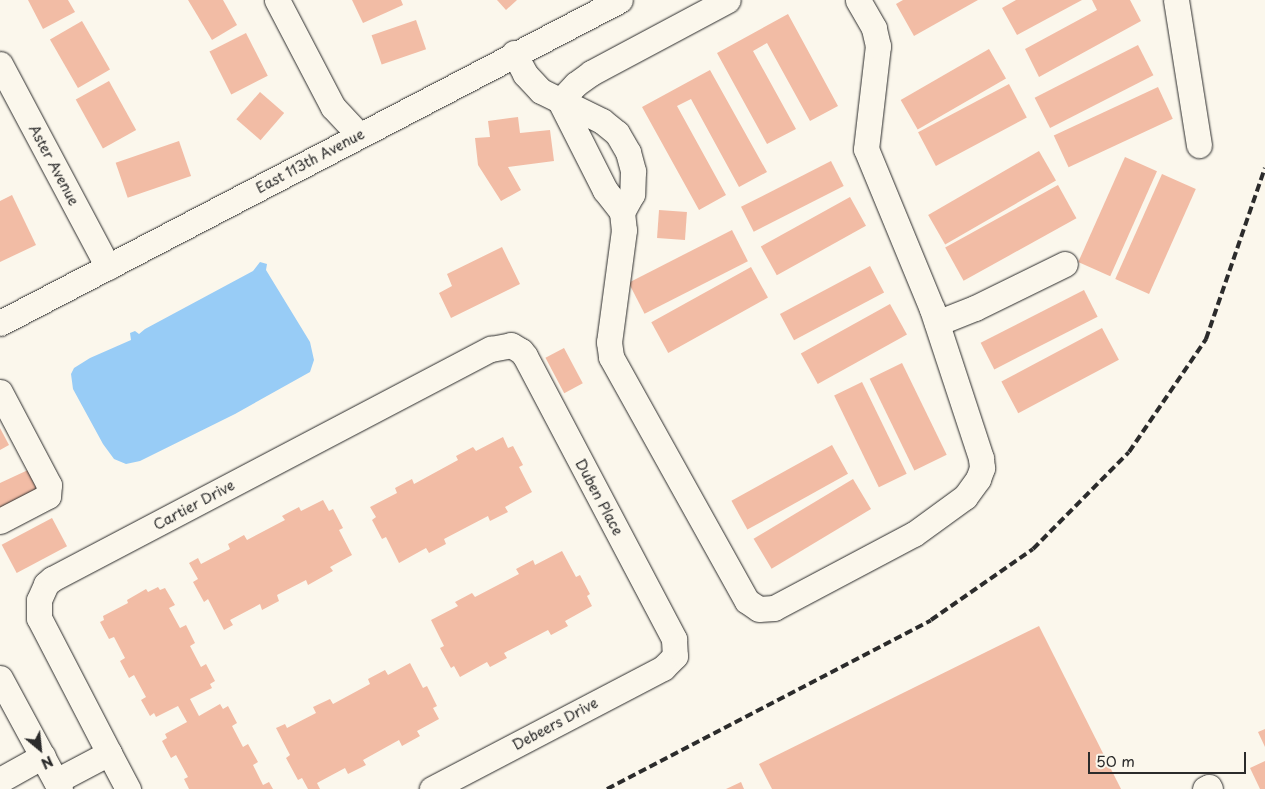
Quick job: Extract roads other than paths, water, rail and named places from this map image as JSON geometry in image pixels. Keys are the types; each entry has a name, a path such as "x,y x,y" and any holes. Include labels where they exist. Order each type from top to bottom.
{"street":[{"path":"277,0 333,106 359,135"},
{"path":"560,101 591,72 728,0"},
{"path":"514,54 532,84 541,92 602,121 617,133 623,142 631,162 634,182 632,194 622,212 623,237 609,342 611,357 747,601 759,609 774,608 889,549 965,497 978,479 982,468 981,458 937,323 866,149 878,46 874,28 858,0"},
{"path":"1176,0 1199,145"},
{"name":"East 113th Avenue","path":"0,323 614,1"},
{"name":"Aster Avenue","path":"0,64 108,266"},
{"path":"560,101 605,190 622,212"},
{"path":"937,323 975,308 1065,264"},
{"name":"Duben Place","path":"511,345 521,351 530,365 674,640 675,656"},
{"name":"Cartier Drive","path":"109,753 39,618 39,600 46,584 52,579 491,349 511,345"},
{"path":"0,392 48,485 48,496 0,521"},
{"name":"Debeers Drive","path":"432,789 663,668 675,656"},
{"path":"0,678 58,785 109,753 128,789"},
{"path":"0,780 43,756"},
{"path":"1205,789 1209,787 1210,789"}],"water":[{"path":"260,262 267,264 266,270 310,342 314,360 310,372 235,414 140,461 126,464 114,459 103,444 73,389 71,374 74,368 90,358 131,340 130,333 135,331 139,334 253,271"}],"railway":[{"path":"607,789 931,620 1033,549 1129,452 1206,339 1265,168"}]}
